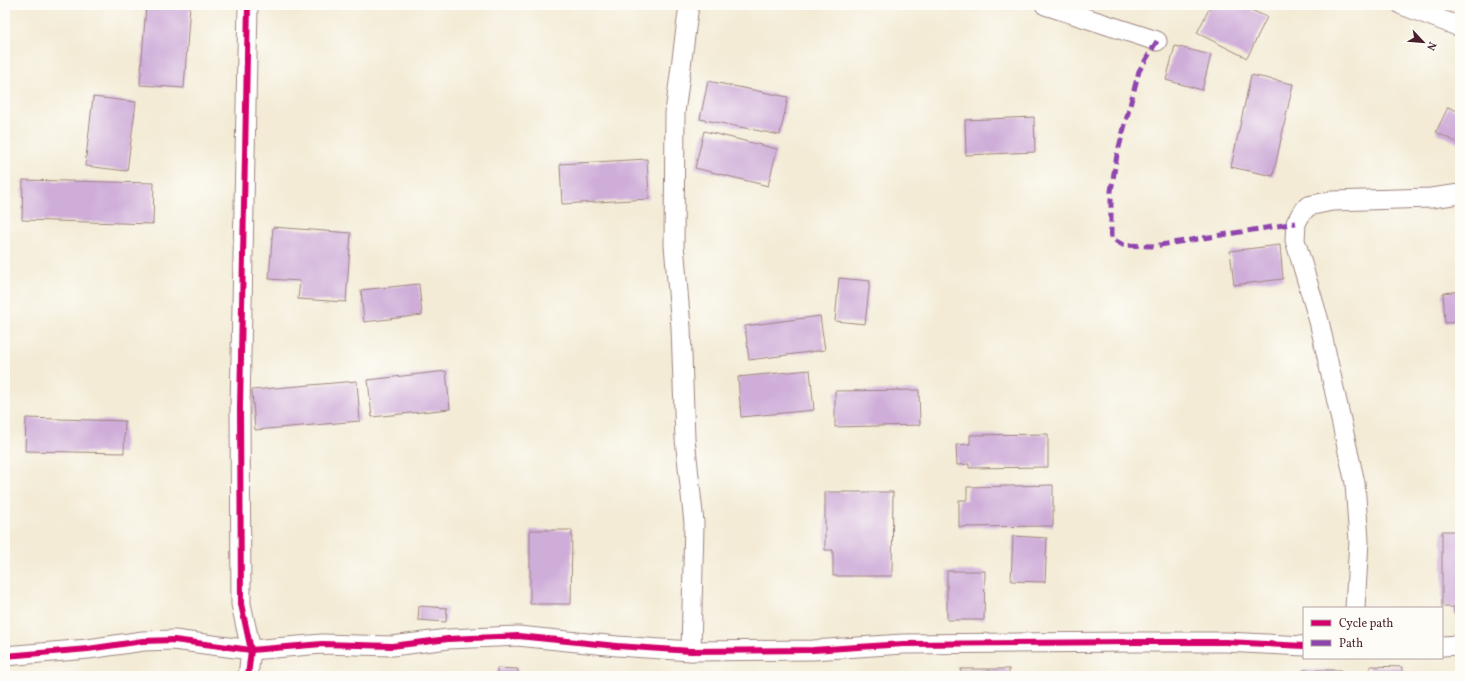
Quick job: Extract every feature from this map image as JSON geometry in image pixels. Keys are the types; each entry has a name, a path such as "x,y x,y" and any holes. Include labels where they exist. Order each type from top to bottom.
{"street":[{"path":"248,5 242,205 240,415 241,604 250,650 248,676"},
{"path":"689,5 675,113 674,245 681,327 685,439 694,523 691,651"},
{"path":"1045,5 1157,41"},
{"path":"1402,5 1460,27"},
{"path":"1355,607 1358,541 1355,483 1319,321 1295,240 1296,223 1308,206 1332,201 1431,198 1460,194"},
{"path":"5,656 88,649 144,641 174,640 250,650 322,644 392,646 448,639 518,636 617,646 691,651 813,650 902,644 1142,642 1226,642 1303,646"},
{"path":"1443,646 1460,645"}],"building":[{"path":"146,5 190,5 184,88 140,85"},
{"path":"1211,5 1254,5 1251,10 1267,17 1247,58 1197,33"},
{"path":"1175,46 1211,55 1202,90 1166,80"},
{"path":"1251,75 1293,84 1273,176 1231,167"},
{"path":"708,81 788,97 780,135 700,119"},
{"path":"93,97 136,102 127,171 85,166"},
{"path":"1448,107 1460,112 1460,144 1436,132"},
{"path":"1034,117 1035,152 966,155 965,120"},
{"path":"704,131 777,149 768,186 695,168"},
{"path":"647,159 649,199 562,204 560,164"},
{"path":"23,180 154,183 153,224 22,220"},
{"path":"273,227 351,233 346,302 298,299 300,281 269,279"},
{"path":"1280,245 1283,279 1234,285 1230,251"},
{"path":"839,278 870,281 865,324 835,321"},
{"path":"419,284 422,315 364,322 361,290"},
{"path":"1460,291 1460,322 1445,323 1443,293"},
{"path":"820,316 825,350 749,360 745,326"},
{"path":"810,370 814,410 741,417 738,377"},
{"path":"446,371 450,409 372,417 368,380"},
{"path":"357,381 360,421 255,430 252,390"},
{"path":"919,390 920,425 835,427 835,391"},
{"path":"26,418 125,421 124,453 25,451"},
{"path":"1048,434 1048,467 969,468 969,464 957,465 956,445 970,444 970,435"},
{"path":"1053,485 1053,526 959,527 959,500 967,500 967,487"},
{"path":"825,492 893,492 892,576 833,576 833,550 825,550"},
{"path":"530,530 572,530 571,604 530,604"},
{"path":"1442,531 1460,531 1460,614 1454,614 1454,607 1442,607"},
{"path":"1013,536 1047,538 1045,582 1011,581"},
{"path":"947,571 985,571 984,620 947,620"},
{"path":"419,606 447,608 446,622 418,620"},
{"path":"1370,666 1402,667 1402,676 1370,676"},
{"path":"497,668 518,669 517,676 497,676"},
{"path":"961,669 1009,669 1009,676 961,676"},
{"path":"1303,670 1341,670 1341,676 1303,676"},
{"path":"719,674 762,675 762,676 718,676"}],"marked path":[{"path":"1157,41 1139,71 1117,155 1111,191 1111,238 1123,245 1154,246 1296,223"}],"cycle path":[{"path":"248,5 240,407 241,604 251,650 248,676"},
{"path":"5,656 88,649 143,641 174,640 251,650 322,644 392,646 448,639 518,636 617,646 691,651 813,650 903,644 1134,642 1226,642 1303,646"}]}
